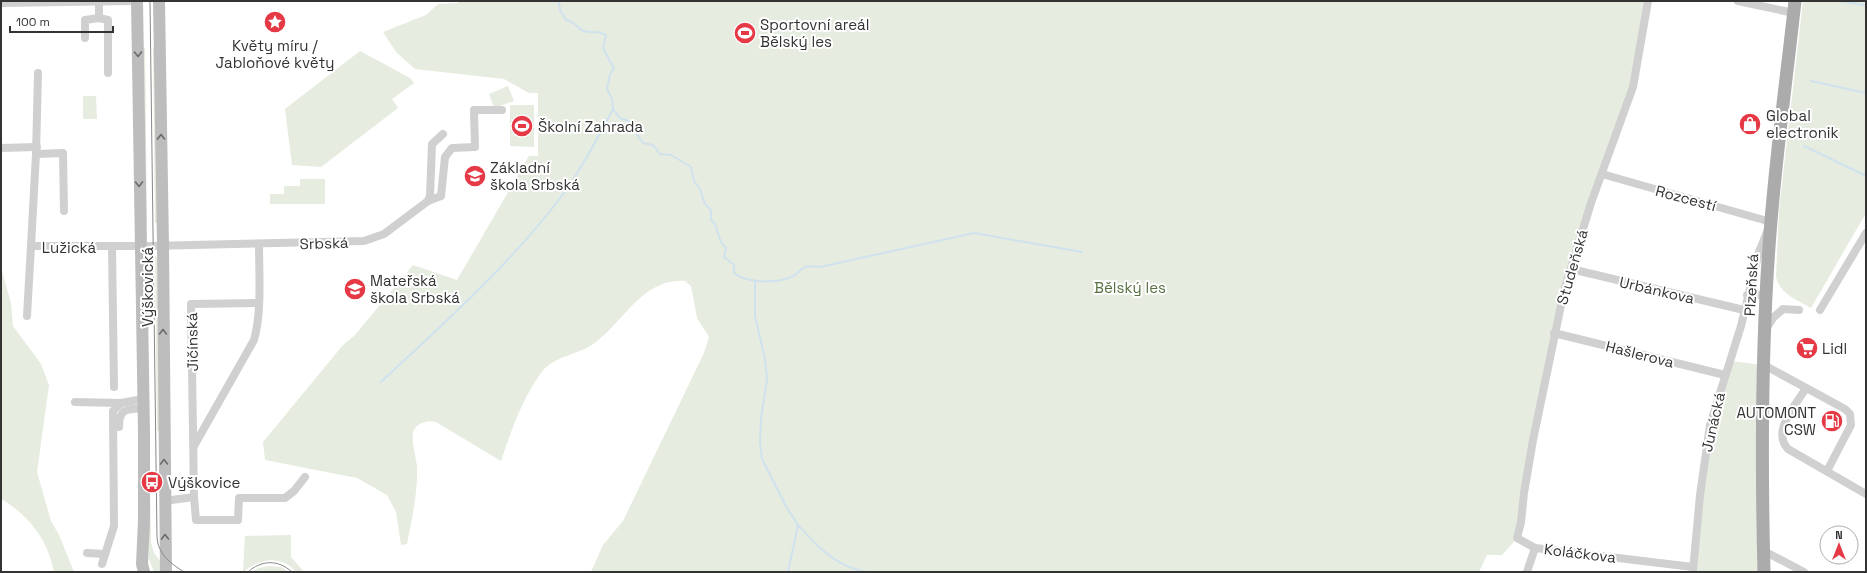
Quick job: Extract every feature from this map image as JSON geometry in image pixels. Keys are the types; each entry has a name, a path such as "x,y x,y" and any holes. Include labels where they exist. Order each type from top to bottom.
{"main road":[{"name":"Plzeňská","path":"1764,572 1762,447 1766,295 1771,222 1794,7"}],"street":[{"path":"1,3 130,1"},
{"name":"Výškovická","path":"137,1 145,246 143,404 144,522 142,564 144,572"},
{"name":"Výškovická","path":"159,1 166,572"},
{"name":"Studeňská","path":"1517,538 1521,522 1524,493 1533,440 1554,333 1571,269 1602,174 1633,87 1648,1"},
{"path":"1738,1 1794,7"},
{"path":"99,2 99,18"},
{"path":"85,38 85,20 99,18 108,20 108,72"},
{"name":"Lužická","path":"38,73 31,246 145,246"},
{"name":"Srbská","path":"145,246 364,241 384,234 428,201 441,196 445,157 452,148 475,147 474,110 502,110"},
{"path":"428,201 430,196 432,144 443,134"},
{"path":"1,148 63,152 64,211"},
{"name":"Rozcestí","path":"1602,174 1771,222"},
{"name":"Junácká","path":"1693,569 1708,435 1716,400 1744,310 1759,252 1771,222"},
{"path":"1820,310 1866,233"},
{"name":"Jičínská","path":"194,447 254,340 257,330 259,244"},
{"path":"27,316 31,246"},
{"path":"112,247 114,387"},
{"name":"Urbánkova","path":"1571,269 1744,310"},
{"path":"1748,295 1766,295"},
{"name":"Jičínská","path":"258,303 191,304 194,497 196,520 238,520 239,498 285,498 294,491 305,477"},
{"path":"1765,332 1768,325 1777,313 1783,309 1800,310"},
{"name":"Hašlerova","path":"1554,333 1725,375"},
{"path":"1764,365 1846,410 1852,418 1852,425 1827,471"},
{"path":"1806,388 1783,425 1781,437 1788,449 1866,494"},
{"path":"75,402 143,404"},
{"path":"102,564 114,526 113,411 121,403"},
{"path":"119,436 119,418 122,412 143,404"},
{"path":"164,501 194,497"},
{"name":"Koláčkova","path":"1517,538 1535,548 1693,569"},
{"path":"1527,572 1535,548"},
{"path":"1764,551 1804,572"},
{"path":"87,553 105,554"}],"green space":[{"name":"Bělský les","path":"458,1 1651,1 1636,85 1598,192 1568,290 1541,414 1520,535 1502,555 1487,555 1479,572 591,572 603,545 623,521 704,353 709,337 697,318 691,286 685,281 670,282 657,286 635,302 596,342 582,350 553,362 546,367 534,383 523,404 501,461 436,422 424,422 418,425 413,433 417,466 417,486 407,544 401,545 396,512 387,495 357,478 265,460 263,442 343,345 355,335 413,265 457,280 529,156 538,156 538,93 529,93 504,79 415,69 396,52 383,32 426,15 438,4 458,3"},
{"path":"1803,1 1866,1 1866,213 1811,308 1794,299 1784,291 1780,287 1776,276 1779,210"},
{"path":"142,48 145,48 147,224 144,224"},
{"path":"153,48 156,48 158,223 155,223"},
{"path":"360,51 410,78 414,83 392,99 398,108 321,167 292,165 285,109"},
{"path":"508,86 514,101 494,108 489,94"},
{"path":"83,96 96,96 97,119 83,119"},
{"name":"Školní Zahrada","path":"510,105 534,105 534,147 510,146"},
{"path":"300,179 325,179 325,204 270,204 270,194 284,194 284,186 300,186"},
{"path":"155,256 157,258 160,431 157,431"},
{"path":"1,268 11,303 13,326 41,364 49,385 37,472 51,521 59,535 74,572 54,572 47,549 36,530 11,505 1,499"},
{"path":"1730,361 1764,365 1764,572 1693,572 1708,435"},
{"path":"148,485 150,485 151,542 154,553 161,562 161,572 154,572 149,559"},
{"path":"291,535 291,557 304,572 296,572 284,563 270,560 256,564 243,572 245,536"},
{"path":"270,566 281,567 289,572 252,572 258,568"}],"waterway":[{"path":"559,1 560,10 566,20 573,22 584,31 606,35 603,48 614,69 610,74 607,89 612,99 613,109 620,118 632,122 635,132 643,143 653,145 660,154 671,155 691,167 694,181 700,189 705,204 711,210 711,220 715,224 721,242 726,248 724,257 734,265 734,273 745,279 761,281 783,280 794,276 802,269 807,267 820,267 974,233 1082,252"},
{"path":"1839,1 1864,5"},
{"path":"1811,81 1866,93"},
{"path":"381,382 477,292 544,219 578,173 613,109"},
{"path":"1804,146 1866,176"},
{"path":"755,281 755,316 765,359 767,379 761,419 760,442 762,459 787,508 798,525 788,572"},
{"path":"798,525 830,556 854,569 866,572"}],"tram line":[{"path":"150,1 157,537 162,553 174,565 184,572"},
{"path":"248,572 264,563 275,563 292,572"}],"place":[{"name":"Květy míru / Jabloňové květy","path":"275,22"},
{"name":"Sportovní areál Bělský les","path":"745,33"},
{"name":"Global electronik","path":"1750,124"},
{"name":"Školní Zahrada","path":"522,126"},
{"name":"Základní škola Srbská","path":"475,176"},
{"name":"Mateřská škola Srbská","path":"355,289"},
{"name":"Lidl","path":"1807,348"},
{"name":"AUTOMONT CSW","path":"1832,421"},
{"name":"Výškovice","path":"152,482"}]}
